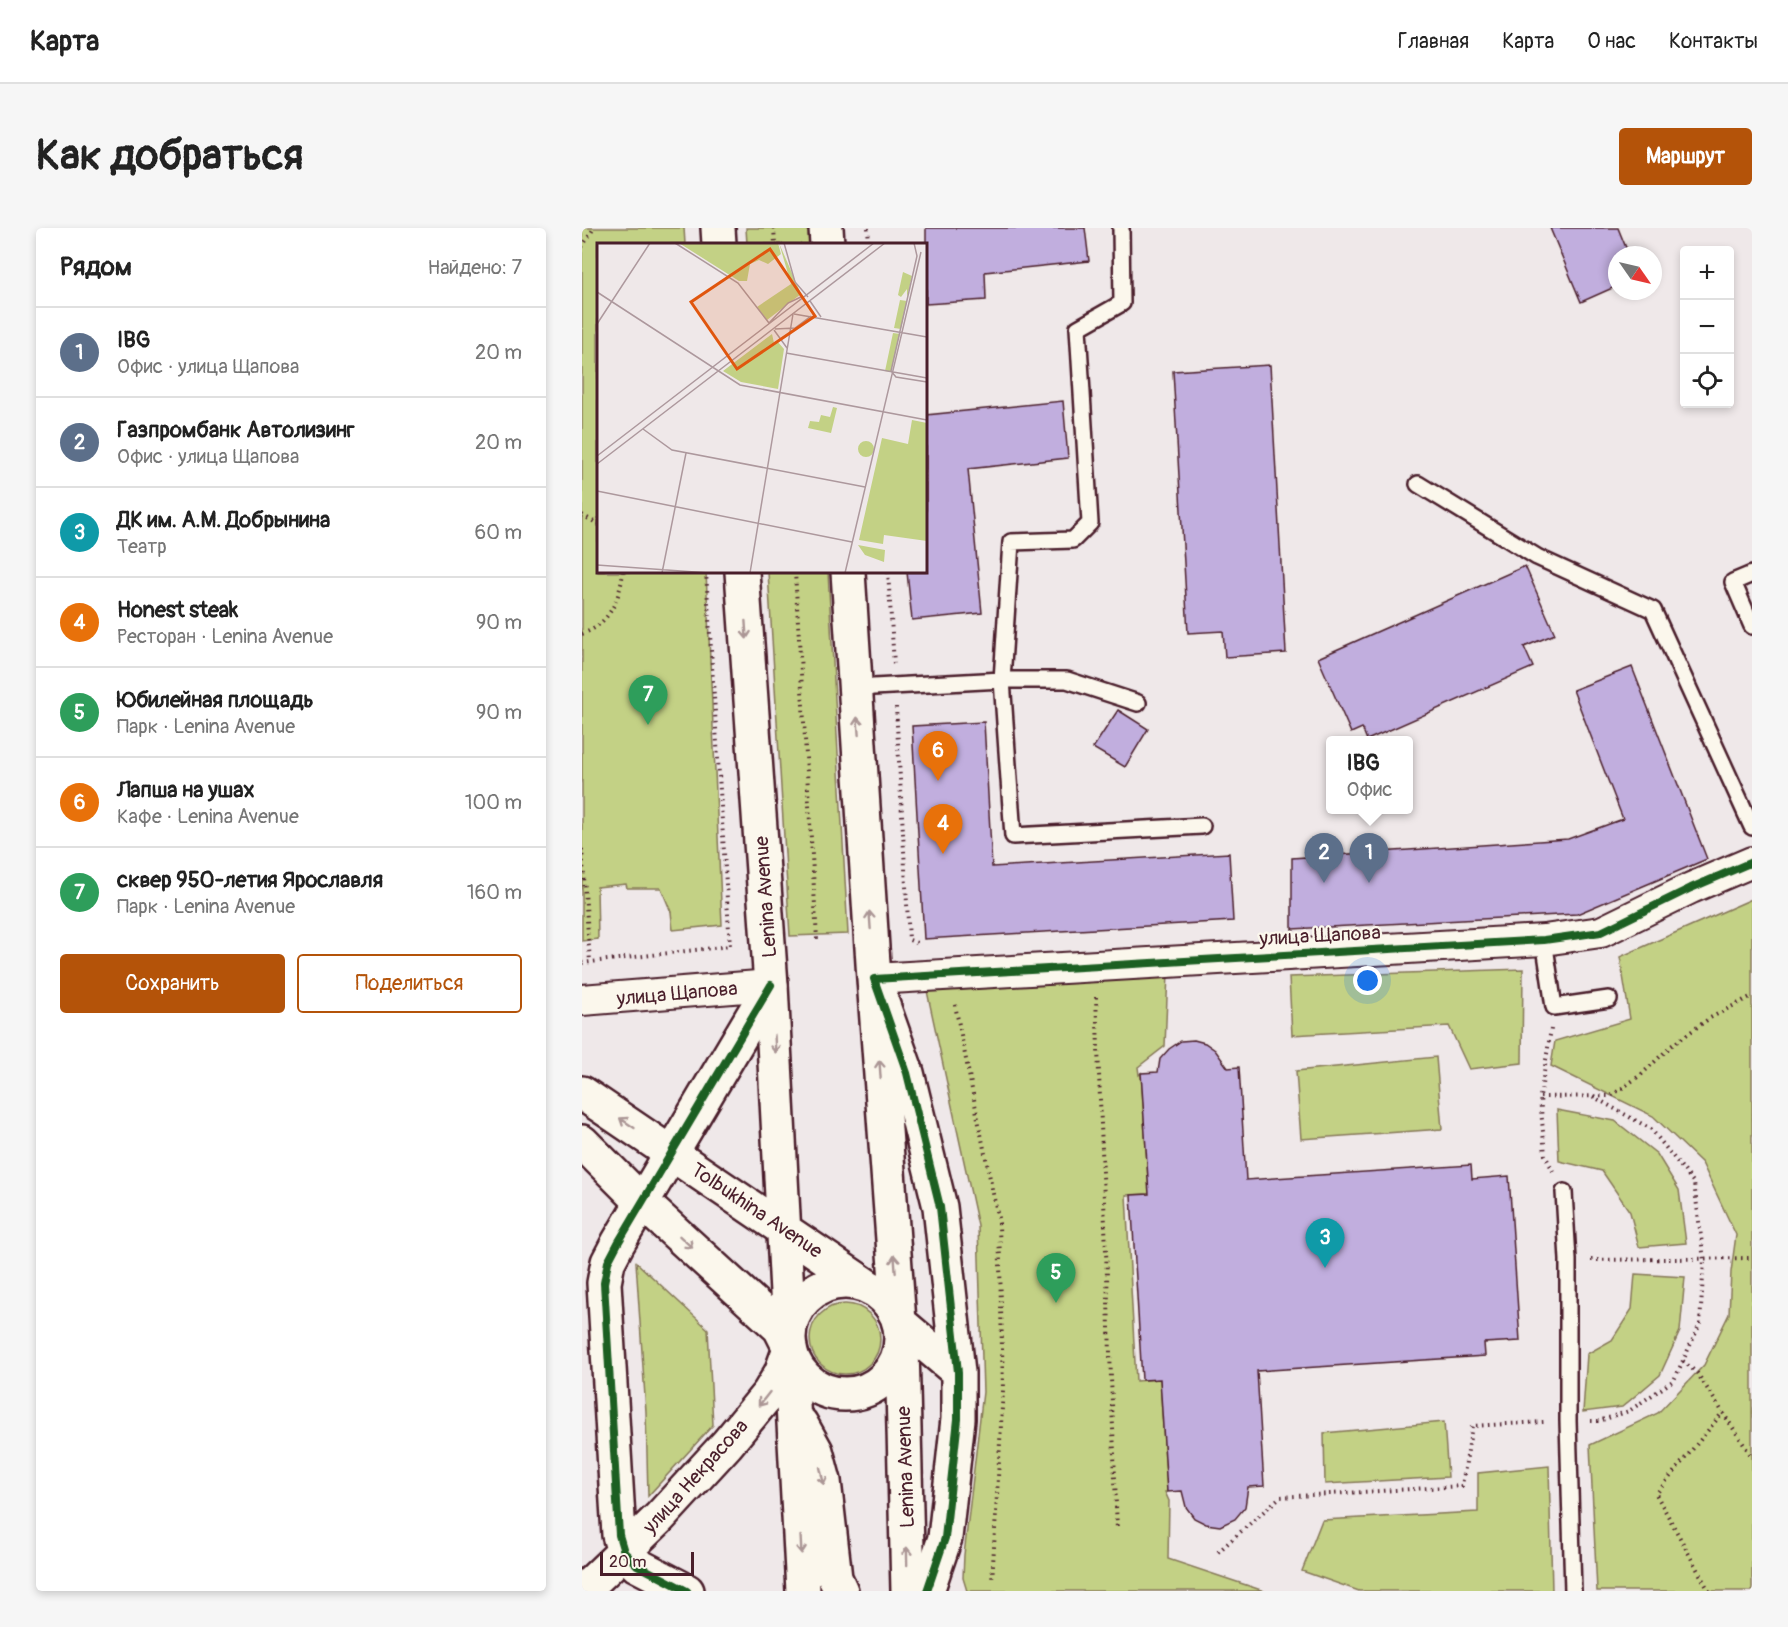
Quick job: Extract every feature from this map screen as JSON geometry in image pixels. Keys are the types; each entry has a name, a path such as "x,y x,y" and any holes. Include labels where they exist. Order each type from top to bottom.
{"main road":[{"path":"718,228 719,243"},
{"path":"826,228 828,243"},
{"name":"Lenina Avenue","path":"742,573 771,985 803,1591"},
{"name":"Lenina Avenue","path":"848,573 874,979 901,1332 908,1591"},
{"path":"874,979 907,1073 940,1207 958,1372 958,1419 945,1538 927,1591"},
{"path":"687,1591 637,1565 624,1552 619,1535 604,1283 608,1262 771,985"},
{"name":"Tolbukhina Avenue","path":"582,1093 871,1288"},
{"path":"582,1142 643,1203 790,1339"},
{"path":"836,1282 855,1283 871,1288 885,1298 894,1311 901,1332 897,1360 888,1376 873,1388 856,1394 838,1395 820,1390 805,1379 795,1365 790,1339 794,1314 805,1299 819,1288 836,1282"},
{"path":"901,1332 958,1372"},
{"name":"улица Некрасова","path":"583,1591 659,1518 734,1436 769,1393 781,1373 790,1339"},
{"path":"793,1403 816,1451 824,1481 835,1578 841,1591"}],"street":[{"name":"улица Щапова","path":"874,979 1544,940 1600,932 1690,888 1752,862"},
{"name":"улица Щапова","path":"582,1000 771,985"}],"lane":[{"path":"1121,228 1122,303 1078,328 1090,523 1072,540 1011,542 1002,680 1013,836 1202,826"},
{"path":"1418,484 1537,557 1653,610 1752,826"},
{"path":"1752,574 1733,582 1752,626"},
{"path":"855,688 1002,680 1067,680 1138,703"},
{"path":"1544,940 1554,1007 1609,999"},
{"path":"1564,1192 1568,1260 1568,1421 1574,1591"}],"path":[{"path":"582,247 594,228"},
{"path":"774,228 775,243"},
{"path":"868,228 869,243"},
{"path":"582,515 597,523"},
{"path":"582,634 602,622 614,608 621,590 623,573"},
{"path":"582,963 729,946 706,573"},
{"path":"795,573 817,939"},
{"path":"888,573 909,940 926,946"},
{"path":"582,849 590,962"},
{"path":"1096,990 1117,1530"},
{"path":"1540,1097 1611,1096 1642,1074 1671,1047 1710,1018 1752,996"},
{"path":"954,1001 999,1223 1003,1390 992,1582"},
{"path":"1554,1007 1540,1097 1545,1155 1564,1192"},
{"path":"1218,1552 1280,1497 1462,1486 1472,1425 1599,1421 1629,1411 1674,1380 1700,1324 1704,1260 1694,1183 1651,1129 1592,1096"},
{"path":"1568,1260 1747,1262 1745,1250"},
{"path":"1683,1361 1697,1372 1752,1457"},
{"path":"1709,1591 1656,1494 1723,1412"}],"green space":[{"path":"582,228 684,228 685,243 597,243 597,573 706,573 722,925 673,930 671,912 661,888 627,888 626,884 597,887 598,939 582,941"},
{"path":"746,228 808,228 809,243 747,243"},
{"path":"768,573 828,573 848,934 790,936"},
{"path":"1752,899 1752,1591 1597,1591 1590,1445 1658,1413 1704,1365 1729,1314 1736,1235 1702,1163 1653,1116 1551,1066 1555,1041 1630,1019 1620,957"},
{"path":"1523,969 1522,1063 1469,1069 1449,1026 1292,1035 1289,977"},
{"path":"1168,973 1165,1046 1138,1067 1139,1075 1141,1073 1149,1194 1126,1195 1136,1381 1160,1379 1167,1492 1165,1492 1169,1501 1168,1559 1264,1591 967,1591 963,1578 964,1555 983,1392 978,1226 927,991"},
{"path":"1436,1057 1442,1129 1301,1139 1296,1071"},
{"path":"1557,1110 1615,1121 1657,1154 1679,1190 1686,1243 1639,1247 1630,1212 1602,1171 1559,1161"},
{"path":"636,1262 708,1329 713,1425 648,1496 646,1412"},
{"path":"1635,1274 1685,1277 1680,1331 1660,1375 1622,1407 1583,1412 1587,1354 1612,1340 1632,1309"},
{"path":"838,1304 852,1304 865,1310 874,1319 880,1332 878,1352 870,1364 852,1374 838,1374 825,1368 816,1359 810,1346 810,1332 816,1319 825,1310"},
{"path":"1444,1422 1448,1477 1325,1484 1324,1433"},
{"path":"1549,1466 1552,1591 1359,1591 1302,1571 1322,1520 1478,1512 1478,1473"}],"building":[{"path":"926,228 1085,228 1089,261 985,272 986,300 927,304"},
{"path":"1550,228 1618,228 1625,246 1608,246 1608,290 1581,302"},
{"path":"1270,365 1286,653 1225,657 1223,631 1188,633 1173,371"},
{"path":"1063,401 1068,458 968,469 982,613 912,620 907,573 927,573 927,415"},
{"path":"1525,566 1555,634 1524,647 1533,667 1376,736 1365,736 1362,728 1351,733 1318,658"},
{"path":"1632,667 1707,859 1577,914 1292,929 1292,858 1568,839 1623,819 1573,690"},
{"path":"1118,710 1148,729 1125,767 1093,748"},
{"path":"984,722 992,867 1229,853 1233,921 924,939 912,726"},
{"path":"1194,1040 1205,1043 1215,1050 1228,1068 1239,1067 1246,1180 1471,1165 1472,1179 1509,1176 1520,1341 1484,1343 1485,1356 1257,1371 1264,1486 1248,1487 1245,1507 1235,1519 1220,1526 1206,1524 1194,1518 1186,1507 1182,1491 1167,1492 1160,1379 1142,1380 1131,1195 1149,1194 1141,1073 1158,1072 1160,1059 1169,1049 1181,1041"}],"cycle path":[{"path":"927,1591 945,1538 958,1419 958,1372 940,1207 907,1073 874,979 1544,940 1601,932 1691,888 1752,862"},
{"path":"687,1591 637,1565 624,1552 619,1535 604,1283 608,1262 618,1243 771,985"}],"place":[{"name":"сквер 950-летия Ярославля","path":"648,725"},
{"name":"Лапша на ушах","path":"938,781"},
{"name":"Honest steak","path":"943,854"},
{"name":"Газпромбанк Автолизинг","path":"1324,883"},
{"name":"IBG","path":"1369,883"},
{"name":"ДК им. А.М. Добрынина","path":"1325,1268"},
{"name":"Юбилейная площадь","path":"1056,1303"}]}
